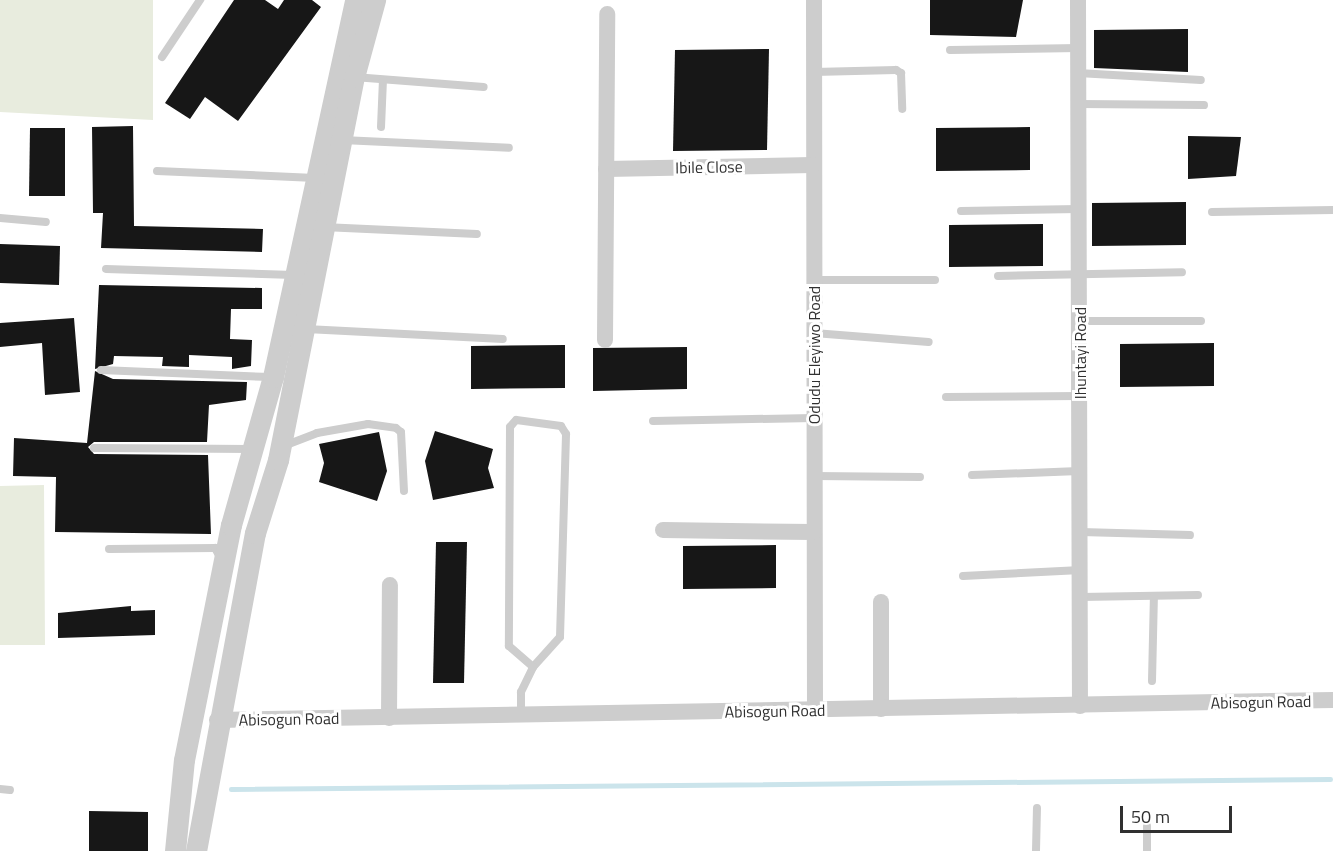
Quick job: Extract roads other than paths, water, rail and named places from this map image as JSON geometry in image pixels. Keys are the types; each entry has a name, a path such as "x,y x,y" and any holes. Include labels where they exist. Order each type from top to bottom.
{"street":[{"path":"175,851 184,760 231,525 273,377 355,0"},
{"path":"196,851 218,720 255,533 281,447 354,77 375,0"},
{"name":"Odudu Eleyiwo Road","path":"814,0 815,710"},
{"name":"Ihuntayi Road","path":"1078,0 1080,706"},
{"path":"605,340 608,14"},
{"name":"Ibile Close","path":"606,169 813,165"},
{"path":"231,525 255,533"},
{"path":"663,530 814,532"},
{"path":"389,718 390,585"},
{"path":"881,602 881,709"},
{"name":"Abisogun Road","path":"218,720 1333,700"}],"lane":[{"path":"162,57 200,0"},
{"path":"950,50 1079,48"},
{"path":"814,72 896,70 901,73 902,109"},
{"path":"1078,73 1201,80"},
{"path":"354,77 484,87"},
{"path":"381,127 383,80"},
{"path":"1078,104 1204,105"},
{"path":"342,140 509,148"},
{"path":"157,171 317,178"},
{"path":"961,211 1079,209"},
{"path":"1212,212 1333,210"},
{"path":"0,218 46,222"},
{"path":"323,227 477,234"},
{"path":"105,269 296,275"},
{"path":"998,276 1182,272"},
{"path":"813,280 935,280"},
{"path":"1080,321 1201,321"},
{"path":"306,329 503,339"},
{"path":"813,333 929,342"},
{"path":"100,370 273,377"},
{"path":"946,397 1080,396"},
{"path":"653,421 814,418"},
{"path":"521,715 521,692 533,668 560,637 566,434 561,426 516,420 510,427 509,646 533,668"},
{"path":"281,447 317,433 368,424 396,428 401,432 404,491"},
{"path":"94,448 253,449"},
{"path":"972,475 1079,471"},
{"path":"814,476 921,477"},
{"path":"1081,532 1190,535"},
{"path":"109,549 215,548 225,564"},
{"path":"963,576 1081,570"},
{"path":"1081,597 1198,595"},
{"path":"1152,681 1154,596"},
{"path":"0,789 10,790"},
{"path":"1036,851 1037,808"},
{"path":"1147,826 1147,851"}],"waterway":[{"path":"231,789 1330,779"}]}
